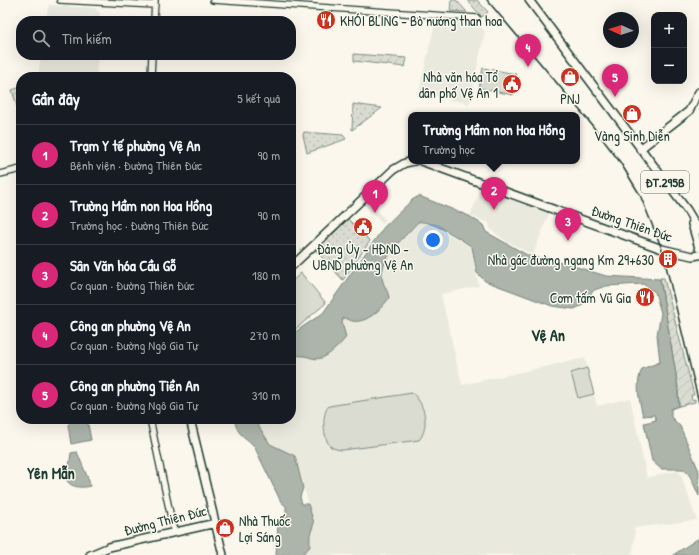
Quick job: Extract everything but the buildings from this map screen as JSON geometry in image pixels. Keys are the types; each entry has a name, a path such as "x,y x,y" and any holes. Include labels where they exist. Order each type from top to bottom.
{"main road":[{"name":"ĐT.295B","path":"529,0 690,214 699,230"},
{"path":"640,149 689,111 699,92"},
{"path":"296,262 393,170 408,162"},
{"name":"Đường Thiên Đức","path":"429,164 662,249 692,256 699,255"},
{"path":"690,214 699,248"},
{"name":"Đường Thiên Đức","path":"90,555 109,547 216,522 191,424"},
{"path":"216,522 223,555"}],"street":[{"path":"60,0 155,2 154,16"},
{"path":"213,0 477,18"},
{"path":"151,72 152,60"},
{"path":"0,174 16,170"},
{"path":"151,424 174,532"}],"shaded area":[{"path":"451,0 456,0 467,12 450,11"},
{"path":"467,0 477,0 488,12 482,17"},
{"path":"49,5 95,8 100,13 100,16 46,16"},
{"path":"436,19 476,22 485,32 469,104 419,92"},
{"path":"354,54 407,58 405,67 354,61"},
{"path":"40,60 98,60 96,72 39,72"},
{"path":"483,68 516,74 513,95 479,88"},
{"path":"16,89 16,103 12,90"},
{"path":"353,104 382,108 352,130"},
{"path":"304,132 343,135 346,139 307,153 303,135"},
{"path":"481,188 549,213 533,255 506,241 490,229 489,223 470,216"},
{"path":"419,196 469,216 483,225 486,232 529,256 567,264 606,276 660,279 677,381 679,406 671,409 671,417 680,426 699,471 699,496 690,476 683,469 661,469 652,461 644,423 656,420 654,415 643,416 638,386 642,369 660,362 657,335 661,313 655,292 643,284 606,286 594,290 581,306 574,309 552,306 485,281 477,273 472,247 454,235 438,227 424,222 418,222 390,253 386,260 382,275 389,298 382,306 374,314 363,320 352,321 343,318 342,323 346,337 328,355 317,359 304,356 296,356 296,332 323,313 384,227 412,200"},
{"path":"367,202 386,220 383,223 364,205"},
{"path":"348,219 370,241 343,280 316,251"},
{"path":"422,222 460,240 471,248 479,286 441,294 462,385 585,358 597,406 630,398 647,478 669,472 677,471 680,473 697,520 634,528 635,534 633,551 630,555 301,555 311,547 311,535 314,523 295,456 270,444 257,424 296,424 296,356 299,355 315,359 326,358 346,337 342,323 343,318 352,321 366,318 386,303 389,298 388,291 383,285 382,275 387,258 418,223"},
{"path":"301,273 326,303 296,329 296,278"},
{"path":"660,278 664,278 694,395 691,395 692,400 695,399 695,402 679,406 678,387"},
{"path":"587,368 594,394 578,398 571,373"},
{"path":"412,393 420,403 424,415 424,429 419,440 343,450 332,448 328,444 324,420 326,409 329,406"},
{"path":"88,424 91,440 71,444 68,425"},
{"path":"257,424 270,444 295,456 303,488 300,497 302,504 308,504 314,523 310,535 310,547 301,555 276,555 278,524 286,521 286,506 281,502 254,446 241,435 236,425"},
{"path":"77,452 90,486 78,487 67,481 71,453"},
{"path":"699,538 699,555 673,555"}],"railway":[{"path":"487,0 588,120 620,162 640,195 662,249 699,403"}],"place":[{"name":"KHÓI BLING - Bò nướng than hoa","path":"326,20"},
{"name":"Công an phường Vệ An","path":"528,67"},
{"name":"PNJ","path":"570,77"},
{"name":"Nhà văn hóa Tổ dân phố Vệ An 1","path":"512,84"},
{"name":"Công an phường Tiền An","path":"615,97"},
{"name":"Vàng Sinh Diễn","path":"632,114"},
{"name":"Trường Mầm non Hoa Hồng","path":"494,210"},
{"name":"Trạm Y tế phường Vệ An","path":"375,213"},
{"name":"Đảng Ủy - HĐND - UBND phường Vệ An","path":"363,227"},
{"name":"Sân Văn hóa Cầu Gỗ","path":"568,241"},
{"name":"Nhà gác đường ngang Km 29+630","path":"668,259"},
{"name":"Cơm tấm Vũ Gia","path":"645,297"},
{"name":"Nhà Thuốc Lợi Sáng","path":"225,528"}],"district":[{"name":"Vệ An","path":"548,335"},
{"name":"Yên Mẫn","path":"51,473"}]}
